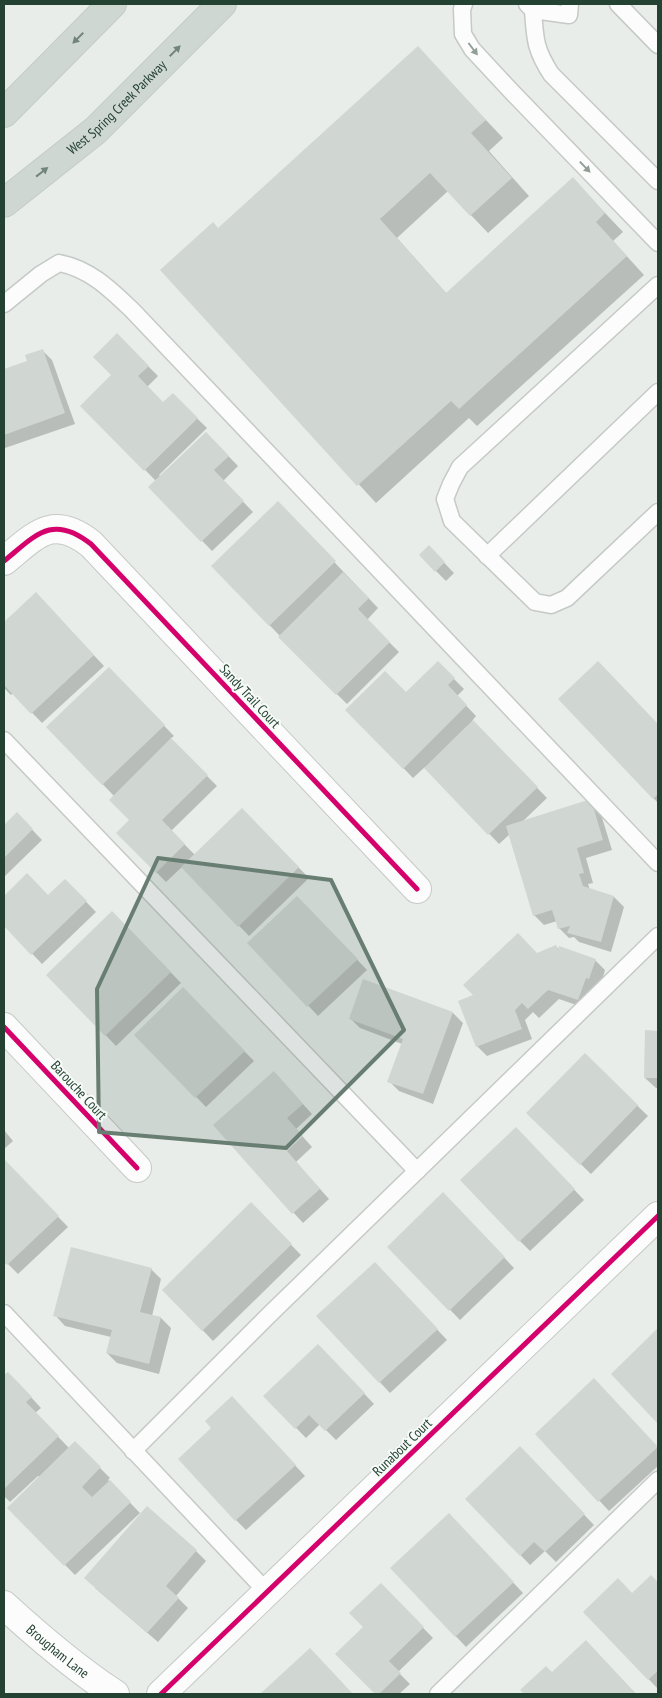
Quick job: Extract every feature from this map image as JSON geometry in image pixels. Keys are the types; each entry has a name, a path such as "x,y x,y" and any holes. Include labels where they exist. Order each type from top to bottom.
{"main road":[{"path":"4,113 112,4"},
{"name":"West Spring Creek Parkway","path":"4,203 96,130 222,4"}],"street":[{"name":"Sandy Trail Court","path":"4,562 42,532 60,528 78,534 90,544 417,889"},
{"name":"Barouche Court","path":"4,1027 137,1168"},
{"name":"Runabout Court","path":"161,1694 658,1216"},
{"name":"Brougham Lane","path":"4,1605 46,1644 89,1678 115,1694"}],"lane":[{"path":"464,4 462,9 463,34 472,49 658,243"},
{"path":"582,4 570,9 530,7 540,57 551,74 658,181"},
{"path":"618,4 658,45"},
{"path":"4,304 59,262 74,266 101,281 132,310 658,863"},
{"path":"658,285 460,467 445,499 452,522 535,602 551,605 567,598 658,512"},
{"path":"487,556 658,392"},
{"path":"4,740 418,1171"},
{"path":"133,1451 658,936"},
{"path":"4,1313 267,1592"},
{"path":"438,1694 658,1480"}],"highlighted area":[{"path":"158,858 331,880 404,1030 286,1148 99,1132 97,989"}],"building":[{"path":"418,46 486,120 471,133 512,178 470,216 430,173 380,219 446,293 573,177 605,213 596,222 627,256 459,409 451,401 357,486 160,270 213,222 218,228"},
{"path":"117,333 149,366 138,376 163,402 173,393 198,418 144,471 80,406 111,375 93,357"},
{"path":"43,349 65,413 4,435 4,369 27,361 25,355"},
{"path":"206,432 229,456 214,470 244,501 201,542 148,487"},
{"path":"278,501 336,561 269,626 211,566"},
{"path":"429,545 445,562 435,572 419,555"},
{"path":"343,572 369,598 358,609 390,642 336,695 278,637"},
{"path":"36,592 94,655 31,714 4,685 4,622"},
{"path":"438,661 455,678 448,685 467,705 403,769 345,710 385,671 406,692"},
{"path":"598,661 658,724 658,794 653,799 558,699"},
{"path":"109,667 165,725 102,785 46,727"},
{"path":"473,720 538,787 488,835 424,768"},
{"path":"171,738 208,775 162,820 185,844 156,873 116,833 129,820 109,800"},
{"path":"591,799 603,840 577,848 584,873 579,874 583,886 614,896 601,942 567,933 570,926 558,929 552,910 533,916 506,826"},
{"path":"242,808 299,867 238,927 181,867"},
{"path":"17,812 33,829 4,858 4,825"},
{"path":"27,873 48,895 65,879 87,901 31,955 4,926 4,896"},
{"path":"297,896 358,959 307,1007 247,943"},
{"path":"112,911 171,972 105,1036 46,975"},
{"path":"518,933 537,953 556,945 558,950 559,946 596,959 589,979 586,978 578,1000 548,990 528,1009 522,1003 515,1010 522,1029 476,1047 458,1001 473,995 463,985"},
{"path":"363,979 453,1012 423,1094 387,1082 403,1039 349,1019"},
{"path":"183,987 245,1051 195,1098 134,1035"},
{"path":"645,1030 658,1031 658,1078 644,1078"},
{"path":"585,1053 638,1105 580,1165 526,1113"},
{"path":"274,1071 303,1104 287,1118 303,1136 287,1151 320,1189 292,1214 213,1125"},
{"path":"516,1127 575,1189 519,1242 460,1180"},
{"path":"4,1159 59,1216 7,1265 4,1262"},
{"path":"443,1192 505,1257 449,1311 387,1247"},
{"path":"251,1202 292,1244 202,1331 162,1290"},
{"path":"71,1247 152,1268 140,1312 161,1317 149,1364 106,1353 112,1330 53,1316"},
{"path":"375,1262 438,1329 379,1383 316,1316"},
{"path":"658,1328 658,1424 611,1374"},
{"path":"318,1344 365,1393 325,1431 309,1415 295,1429 263,1396"},
{"path":"8,1372 32,1397 26,1402 59,1436 4,1489 4,1375"},
{"path":"594,1378 658,1447 598,1502 535,1434"},
{"path":"232,1396 296,1465 235,1521 178,1459 211,1428 205,1421"},
{"path":"75,1441 101,1467 82,1487 92,1497 110,1480 131,1502 64,1566 7,1508"},
{"path":"520,1446 585,1514 545,1552 534,1542 520,1556 465,1499"},
{"path":"147,1506 197,1550 166,1586 179,1598 147,1633 84,1578"},
{"path":"449,1513 514,1582 455,1637 390,1568"},
{"path":"651,1575 658,1582 658,1671 648,1680 583,1612 618,1578 632,1593"},
{"path":"381,1583 424,1627 389,1661 401,1673 379,1694 375,1694 335,1654 363,1627 349,1613"},
{"path":"586,1640 634,1694 524,1694 520,1690 546,1666 552,1672"},
{"path":"310,1648 353,1694 260,1694"}],"cycle path":[{"path":"4,561 25,543 44,531 65,530 91,544 417,889"},
{"path":"4,1027 137,1168"},
{"path":"161,1694 658,1216"}]}
